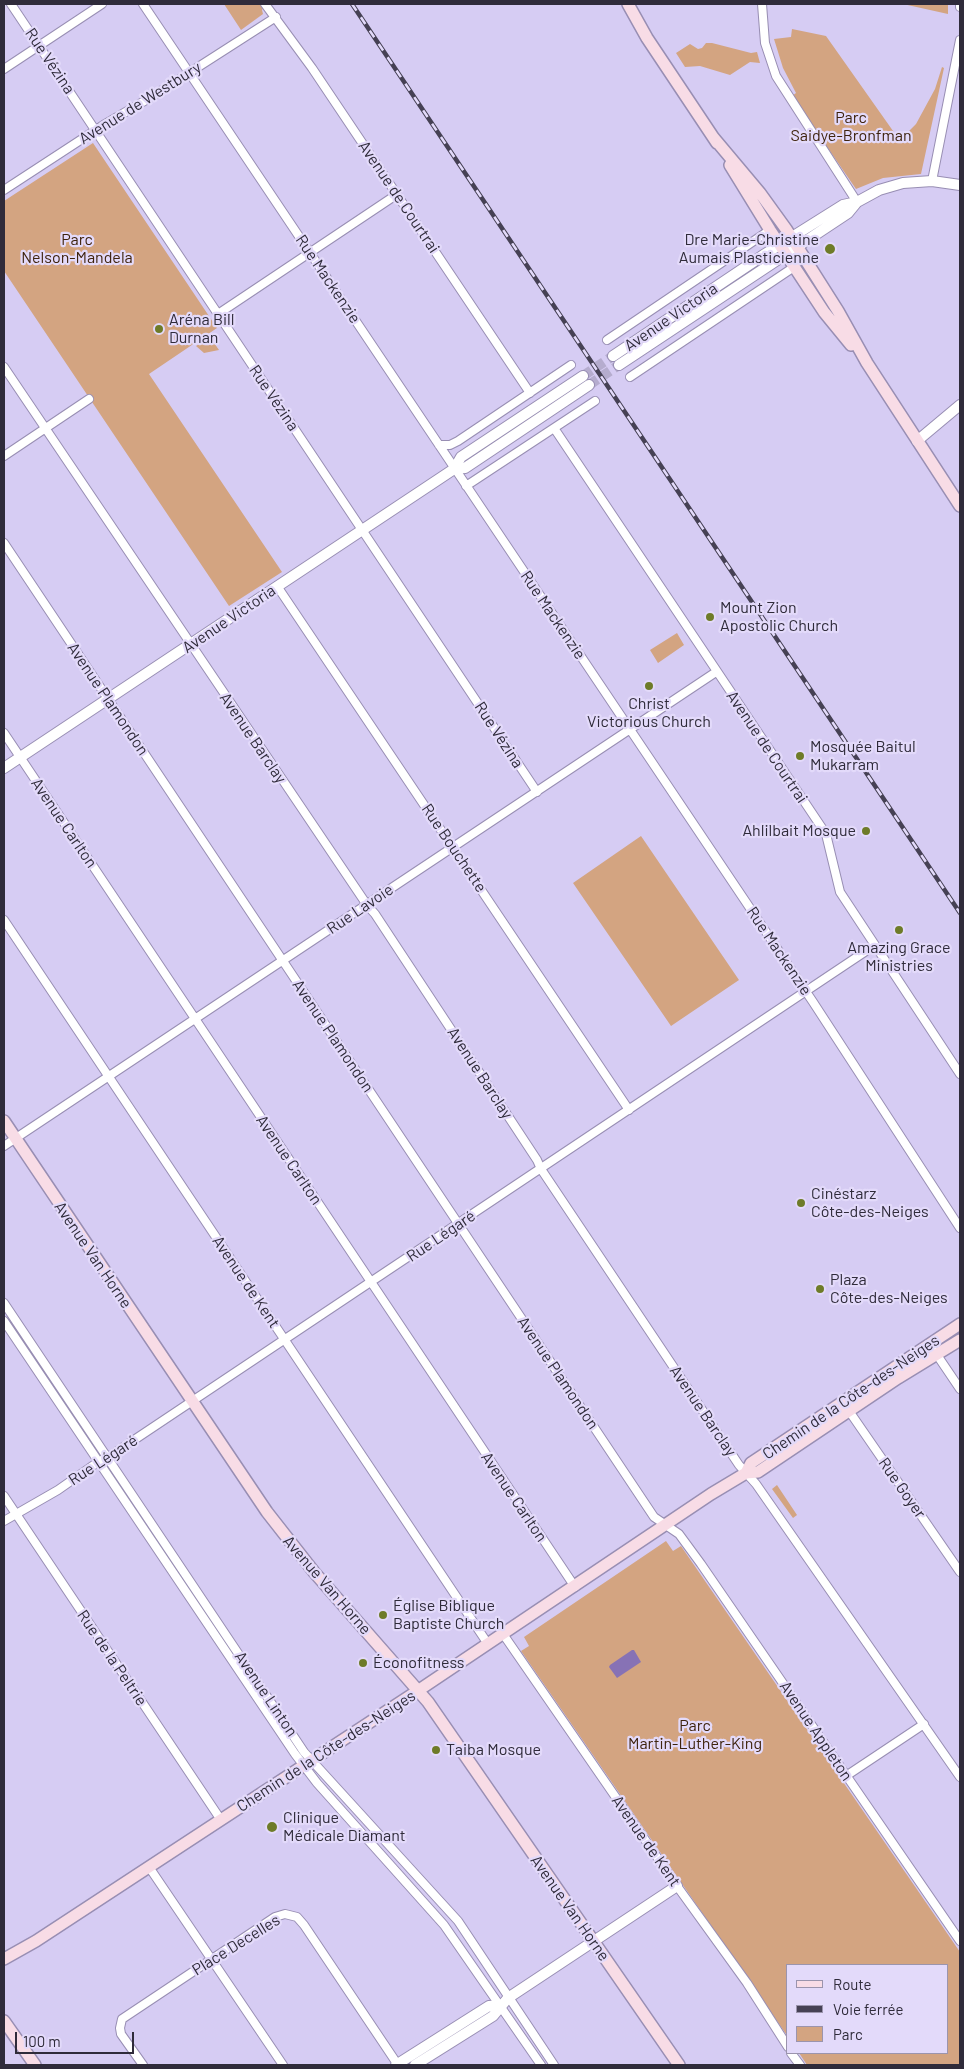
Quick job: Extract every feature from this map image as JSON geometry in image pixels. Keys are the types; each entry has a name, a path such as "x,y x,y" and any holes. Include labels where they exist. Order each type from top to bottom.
{"main road":[{"path":"628,4 647,38 713,137 782,249 829,318 867,363"},
{"path":"713,137 760,193 794,242 838,311 867,363 960,506"},
{"name":"Avenue Van Horne","path":"4,1121 250,1488 291,1544 419,1690 679,2065"},
{"name":"Chemin de la Côte-des-Neiges","path":"4,1959 28,1946 221,1820 746,1473 758,1472 846,1407 933,1349 960,1324"},
{"name":"Chemin de la Côte-des-Neiges","path":"933,1349 960,1340"},
{"path":"4,2021 36,2065"}],"street":[{"name":"Rue Vézina","path":"11,4 537,792"},
{"path":"4,69 102,4"},
{"name":"Rue Mackenzie","path":"143,4 806,992 960,1228"},
{"name":"Avenue de Courtrai","path":"265,4 276,17 530,393"},
{"path":"762,4 765,43 776,76 857,202"},
{"name":"Avenue de Westbury","path":"4,190 276,17"},
{"path":"932,181 960,40"},
{"name":"Avenue Victoria","path":"616,361 782,249 848,213 857,202 879,190 897,184 932,181 960,185"},
{"path":"218,314 396,195"},
{"name":"Avenue Victoria","path":"607,340 770,230"},
{"name":"Avenue Victoria","path":"630,377 794,267"},
{"path":"439,445 458,441 572,365"},
{"name":"Avenue Barclay","path":"4,367 366,905 375,914 537,1160 541,1169 739,1465 756,1484 960,1777"},
{"name":"Avenue Victoria","path":"4,768 454,469 465,468 586,380"},
{"path":"4,456 89,399"},
{"path":"466,486 595,401"},
{"path":"917,441 960,405"},
{"name":"Avenue de Courtrai","path":"554,428 826,834 840,892 960,1074"},
{"name":"Avenue Plamondon","path":"4,543 654,1517 666,1525"},
{"name":"Rue Bouchette","path":"277,586 629,1110"},
{"name":"Rue Lavoie","path":"4,1146 716,672"},
{"name":"Avenue Carlton","path":"4,733 574,1587"},
{"name":"Avenue de Kent","path":"4,920 488,1644"},
{"name":"Rue Légaré","path":"4,1521 58,1490 98,1462 108,1458 875,945"},
{"name":"Avenue Linton","path":"4,1303 283,1721 308,1763 458,1921 541,2065"},
{"name":"Avenue Linton","path":"4,1321 98,1462 308,1763 444,1924 554,2065"},
{"path":"933,1349 960,1389"},
{"name":"Rue Goyer","path":"846,1407 960,1572"},
{"name":"Rue de la Peltrie","path":"4,1496 221,1820"},
{"name":"Avenue Appleton","path":"666,1525 678,1534 701,1564 960,1941"},
{"name":"Avenue de Kent","path":"503,1634 677,1886 747,1983 786,2044"},
{"path":"846,1776 924,1724"},
{"path":"149,1867 283,2065"},
{"path":"397,2065 489,2006 504,2001 677,1886"},
{"name":"Place Decelles","path":"142,2065 121,2034 120,2023 122,2019 276,1917 285,1914 297,1917 304,1924 397,2065"},
{"path":"416,2065 493,2016 504,2001"},
{"path":"792,2054 800,2065"}],"green space":[{"path":"224,4 261,4 263,14 241,30"},
{"path":"903,4 948,4 948,14"},
{"name":"Parc Saidye-Bronfman","path":"792,29 826,36 898,138 902,138 916,124 935,89 942,67 944,68 921,174 883,178 856,189 792,96 796,93 783,68 774,39 791,37"},
{"path":"706,43 751,53 757,52 760,63 750,62 730,75 700,66 685,67 676,53 690,44 698,49 702,48"},
{"name":"Parc Nelson-Mandela","path":"93,143 217,328 149,374 282,572 229,606 4,271 4,201"},
{"path":"210,337 219,350 204,353 196,346"},
{"path":"677,633 684,645 658,663 650,650"},
{"path":"641,836 739,980 671,1026 573,883"},
{"path":"777,1485 797,1515 793,1518 772,1489"},
{"name":"Parc Martin-Luther-King","path":"666,1541 673,1551 681,1546 960,1952 960,2065 807,2065 800,2054 949,2054 949,1964 786,1964 786,2034 521,1651 529,1646 524,1637"}],"shaded area":[{"path":"634,1650 641,1662 617,1678 609,1667 610,1665"}],"tunnel":[{"path":"583,376 613,356"},
{"path":"589,385 619,365"}],"railway":[{"path":"352,4 960,913"}],"place":[{"name":"Dre Marie-Christine Aumais Plasticienne","path":"830,249"},
{"name":"Aréna Bill Durnan","path":"159,329"},
{"name":"Mount Zion Apostolic Church","path":"710,617"},
{"name":"Christ Victorious Church","path":"649,686"},
{"name":"Mosquée Baitul Mukarram","path":"800,756"},
{"name":"Ahlilbait Mosque","path":"866,831"},
{"name":"Amazing Grace Ministries","path":"899,930"},
{"name":"Cinéstarz Côte-des-Neiges","path":"801,1203"},
{"name":"Plaza Côte-des-Neiges","path":"820,1289"},
{"name":"Église Biblique Baptiste Church","path":"383,1615"},
{"name":"Éconofitness","path":"363,1663"},
{"name":"Taiba Mosque","path":"436,1750"},
{"name":"Clinique Médicale Diamant","path":"272,1827"}]}
